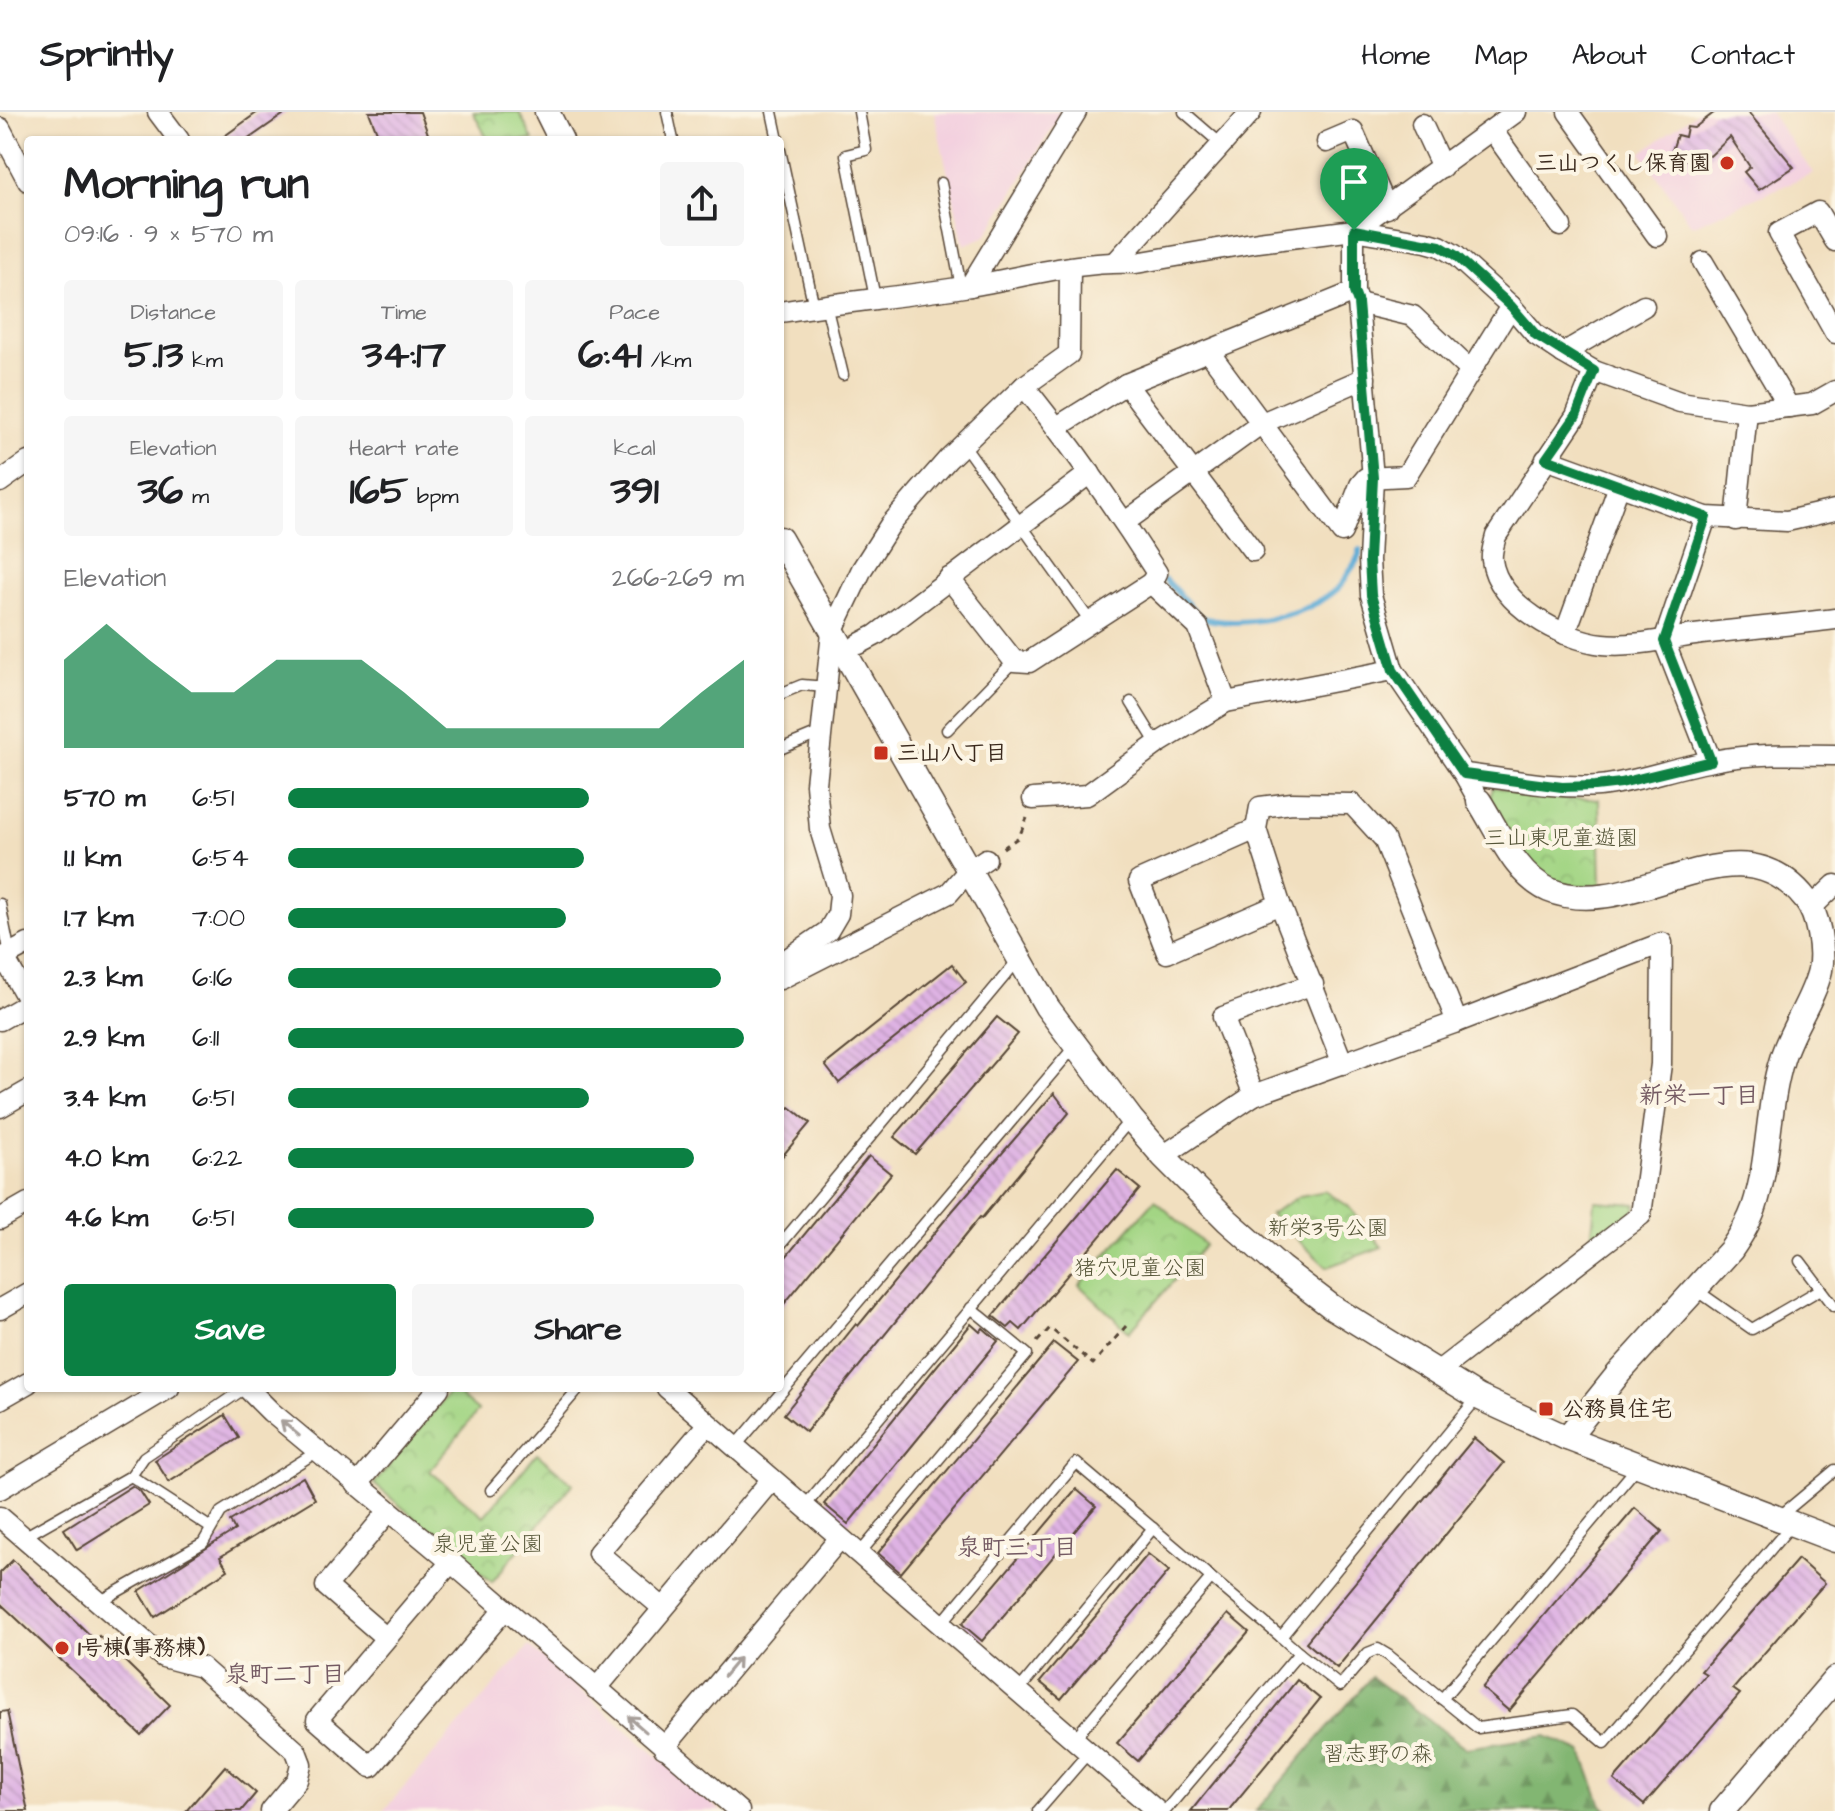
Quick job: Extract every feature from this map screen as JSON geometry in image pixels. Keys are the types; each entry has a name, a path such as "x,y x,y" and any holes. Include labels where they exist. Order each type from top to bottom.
{"street":[{"path":"547,112 559,136"},
{"path":"966,286 1076,112"},
{"path":"1116,262 1251,112"},
{"path":"1354,230 1516,112"},
{"path":"1568,112 1657,236"},
{"path":"167,115 177,136"},
{"path":"1422,124 1442,167"},
{"path":"0,128 24,173"},
{"path":"1492,130 1561,226"},
{"path":"1327,142 1353,131 1387,208"},
{"path":"1835,241 1818,212 1779,233 1835,333"},
{"path":"1354,230 1356,298 1373,478 1369,560 1371,595 1393,670 1464,774 1523,871 1549,889 1578,896 1607,896 1719,865 1756,866 1784,879 1812,907 1828,966 1815,986 1782,1057 1754,1209 1731,1250 1619,1373 1567,1438"},
{"path":"784,311 1070,268 1116,262 1136,263 1258,242 1354,230 1440,246 1455,255 1511,306 1536,335 1563,353 1594,371 1680,402 1747,412 1812,404 1835,391"},
{"path":"1703,262 1789,407"},
{"path":"784,961 828,931 838,914 840,895 820,829 816,784 832,632 862,569 890,525 948,459 1024,386 1069,354 1070,268"},
{"path":"1057,427 1126,384 1356,298 1413,316 1471,371"},
{"path":"1209,352 1342,532 1360,485 1366,478 1406,476 1511,306"},
{"path":"1563,353 1644,306"},
{"path":"1594,371 1576,416 1496,536 1492,557 1494,570 1529,615 1565,634 1602,644 1664,641 1835,619"},
{"path":"1125,522 1262,423 1365,378"},
{"path":"1126,384 1253,551"},
{"path":"949,578 1014,661 1029,662 1151,583 1157,573 1125,522 1024,386"},
{"path":"1736,520 1747,412"},
{"path":"1546,459 1706,517 1787,521 1835,510"},
{"path":"0,482 24,465"},
{"path":"859,644 876,635 1090,473"},
{"path":"1565,634 1619,486"},
{"path":"1706,517 1664,641 1711,761"},
{"path":"784,546 832,632 977,865 1018,960 1075,1046 1131,1119 1228,1221 1281,1268 1332,1307 1478,1397 1567,1438 1835,1540"},
{"path":"1151,583 1198,627 1226,702"},
{"path":"1033,799 1087,795 1157,744 1226,702 1393,670"},
{"path":"1464,774 1562,787 1595,786 1621,783 1711,761 1784,753 1835,755"},
{"path":"1343,1064 1280,904 1256,829 1260,807 1292,803 1352,804 1384,839 1457,1022"},
{"path":"1256,829 1139,881 1167,953 1280,904"},
{"path":"784,977 949,893 977,865"},
{"path":"1812,907 1835,885"},
{"path":"1163,1156 1254,1095 1457,1022 1662,943 1661,1064 1641,1215 1436,1373"},
{"path":"11,954 24,991"},
{"path":"1254,1095 1223,1017 1313,984"},
{"path":"0,1020 24,1005"},
{"path":"0,1107 24,1093"},
{"path":"0,1219 24,1205"},
{"path":"0,1309 24,1295"},
{"path":"0,1399 24,1385"},
{"path":"0,1489 162,1392"},
{"path":"250,1392 739,1811"},
{"path":"357,1485 436,1392"},
{"path":"671,1392 1157,1811"},
{"path":"663,1608 598,1553 707,1425"},
{"path":"596,1689 772,1479"},
{"path":"385,1637 326,1586 389,1511"},
{"path":"0,1517 163,1657 201,1667 296,1751 301,1764 297,1780 271,1811"},
{"path":"664,1748 840,1538"},
{"path":"451,1562 317,1720 371,1767 504,1610"},
{"path":"1722,1811 1835,1679"}],"lane":[{"path":"667,112 672,136"},
{"path":"772,112 777,136"},
{"path":"859,112 866,150 846,155 875,298"},
{"path":"1184,112 1221,144"},
{"path":"784,166 820,306 843,375"},
{"path":"941,183 966,286"},
{"path":"964,445 1090,621"},
{"path":"947,730 1014,661"},
{"path":"784,692 802,685 826,687"},
{"path":"1131,702 1157,744"},
{"path":"784,747 821,732"},
{"path":"0,904 11,954"},
{"path":"784,1240 1018,960"},
{"path":"784,1389 1075,1046"},
{"path":"804,1507 1131,1119"},
{"path":"1800,1261 1834,1306"},
{"path":"1695,1289 1752,1329 1821,1289"},
{"path":"859,1554 1027,1354 971,1308"},
{"path":"24,1537 131,1476 144,1457 240,1392"},
{"path":"491,1490 576,1392"},
{"path":"735,1447 782,1392"},
{"path":"1281,1637 1478,1397"},
{"path":"99,1602 203,1543 221,1512 318,1451"},
{"path":"941,1624 1076,1463 1340,1686 1368,1653 1378,1649 1478,1728 1572,1715 1605,1743 1786,1520 1835,1470"},
{"path":"1442,1699 1638,1466"},
{"path":"131,1476 211,1528"},
{"path":"1018,1691 1153,1528"},
{"path":"1038,1811 1082,1746 1211,1578"},
{"path":"1165,1811 1299,1653"}],"path":[{"path":"977,865 1019,837 1033,799"},
{"path":"1027,1354 1050,1328 1093,1364 1126,1326"}],"shaded area":[{"path":"934,112 1062,112 986,236 964,245"},
{"name":"三山つくし保育園","path":"1697,112 1770,112 1813,173 1692,226 1641,153"},
{"path":"529,1646 717,1808 722,1811 383,1811"}],"green space":[{"path":"473,112 519,112 531,136 486,136"},
{"name":"三山東児童遊園","path":"1493,787 1561,799 1599,799 1601,886 1564,885 1531,866 1489,802"},
{"name":"新栄3号公園","path":"1325,1191 1348,1206 1382,1247 1327,1267 1270,1214 1300,1196"},
{"name":"猪穴児童公園","path":"1155,1200 1205,1245 1129,1332 1079,1285"},
{"path":"1595,1201 1636,1204 1635,1210 1591,1242"},
{"name":"泉児童公園","path":"450,1392 456,1392 478,1411 430,1471 484,1516 537,1454 573,1484 492,1582 374,1484"},
{"name":"習志野の森","path":"1371,1677 1466,1748 1546,1736 1582,1752 1602,1805 1608,1811 1256,1811"}],"building":[{"path":"258,112 287,112 253,136 225,136"},
{"path":"369,112 420,112 428,134 423,136 378,136"},
{"path":"1715,112 1748,112 1794,167 1759,190 1744,172 1750,167 1730,137 1710,156 1703,154 1697,162 1670,157 1677,135 1685,137 1687,127 1694,128"},
{"path":"952,964 966,982 839,1083 825,1065"},
{"path":"997,1017 1018,1034 915,1154 894,1137"},
{"path":"1054,1093 1069,1113 980,1217 806,1432 784,1414 856,1324 858,1326"},
{"path":"790,1107 810,1123 784,1154 784,1114"},
{"path":"869,1156 891,1174 784,1304 784,1259"},
{"path":"1117,1170 1140,1189 1021,1330 1013,1323 1008,1328 993,1316"},
{"path":"971,1324 980,1332 983,1328 998,1341 848,1524 824,1504"},
{"path":"1054,1343 1078,1362 901,1573 878,1553"},
{"path":"225,1415 239,1438 169,1482 155,1460"},
{"path":"1474,1438 1504,1463 1337,1668 1306,1642"},
{"path":"303,1477 315,1499 220,1557 228,1570 155,1617 139,1591 235,1530 230,1521"},
{"path":"132,1486 140,1491 149,1505 77,1550 64,1529"},
{"path":"1076,1489 1096,1506 982,1641 962,1624"},
{"path":"1635,1508 1662,1531 1509,1711 1482,1688"},
{"path":"1148,1554 1169,1571 1061,1699 1040,1682"},
{"path":"1798,1559 1825,1583 1733,1689 1740,1694 1644,1805 1614,1780 1706,1674 1701,1671"},
{"name":"1号棟(事務棟)","path":"13,1560 95,1640 99,1636 170,1705 141,1735 0,1603 0,1573"},
{"path":"1228,1614 1249,1632 1138,1761 1117,1743"},
{"path":"1297,1680 1320,1699 1228,1811 1191,1811"},
{"path":"7,1711 28,1811 0,1811 0,1712"},
{"path":"225,1766 256,1793 241,1811 186,1811"}],"waterway":[{"path":"1166,580 1200,617 1216,621 1253,621 1292,613 1325,598 1343,583 1360,550"}],"place":[{"name":"三山つくし保育園","path":"1727,163"},
{"name":"三山八丁目","path":"881,753"},
{"name":"公務員住宅","path":"1546,1409"},
{"name":"1号棟(事務棟)","path":"62,1648"}],"district":[{"name":"新栄一丁目","path":"1699,1096"},
{"name":"泉町三丁目","path":"1017,1548"},
{"name":"泉町二丁目","path":"285,1675"}],"route":[{"path":"1354,230 1440,246 1455,255 1511,306 1536,335 1594,371 1576,416 1546,459 1706,517 1664,641 1711,761 1621,783 1595,786 1562,787 1464,774 1393,670 1371,595 1369,560 1373,478 1358,303 1354,292 1354,230"}]}
